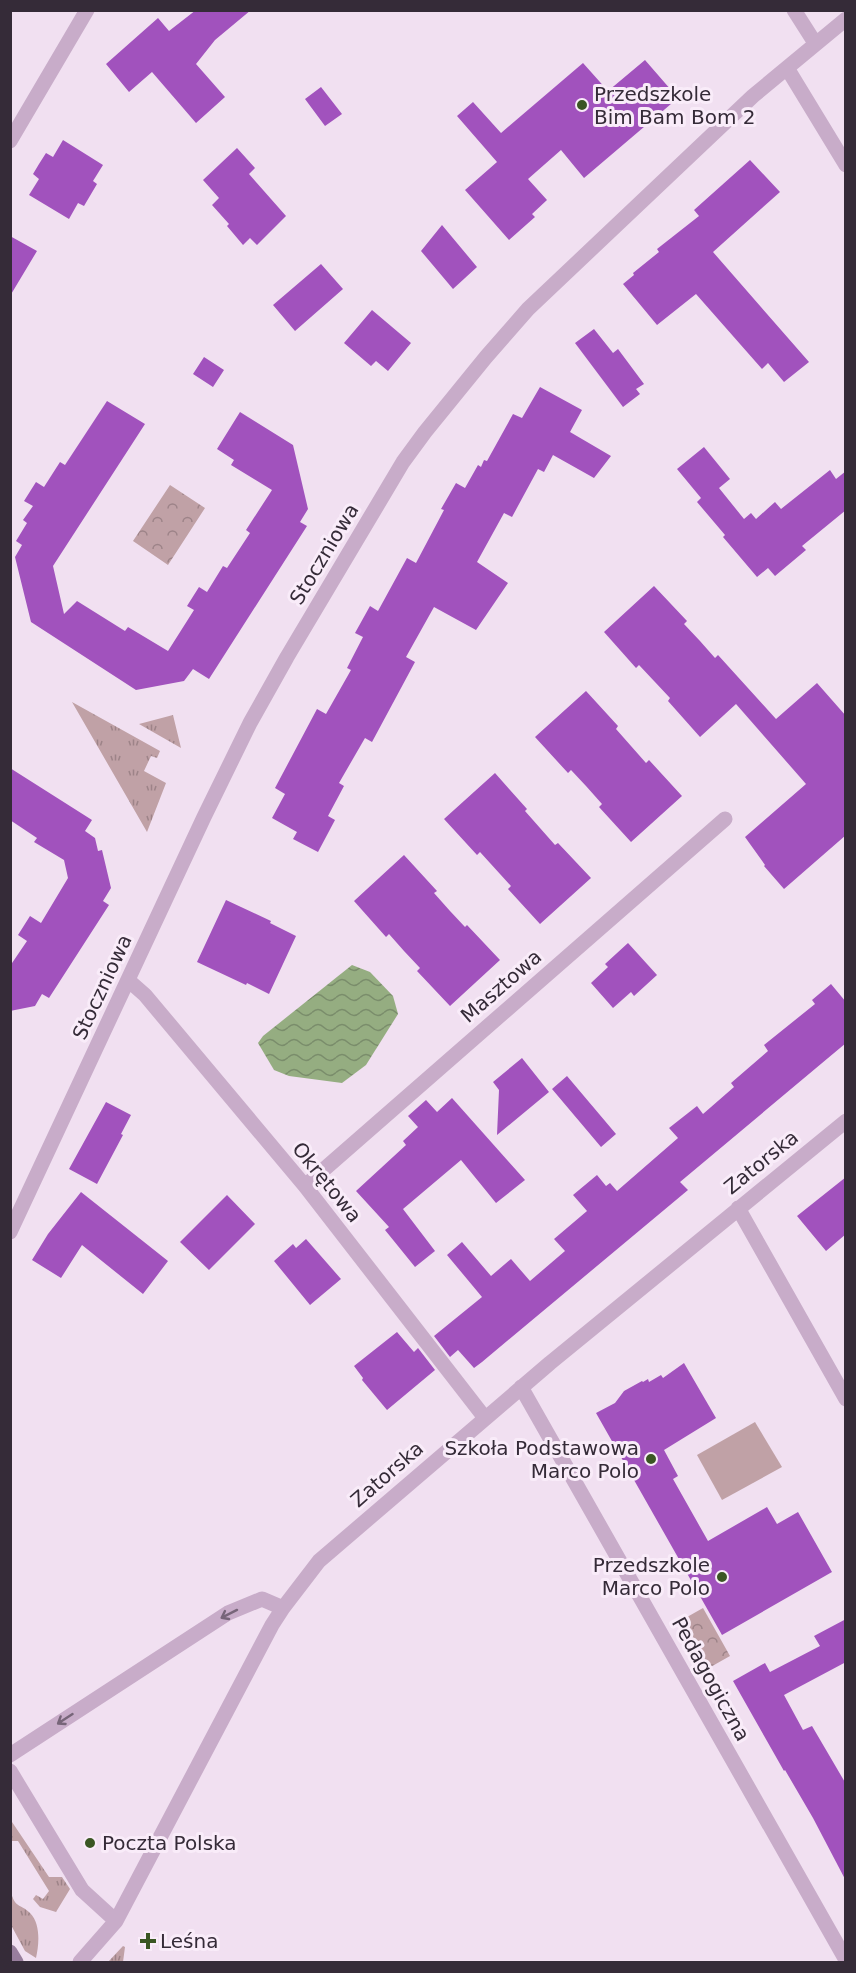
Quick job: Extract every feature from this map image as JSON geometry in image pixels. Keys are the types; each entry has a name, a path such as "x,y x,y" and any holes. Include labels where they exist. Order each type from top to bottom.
{"street":[{"path":"10,141 56,67 87,10"},
{"path":"794,10 815,43"},
{"name":"Stoczniowa","path":"10,1232 250,723 419,440 528,309 753,96 815,43 846,20"},
{"path":"787,68 846,165"},
{"name":"Masztowa","path":"305,1186 725,819"},
{"name":"Okrętowa","path":"128,980 145,995 305,1186 485,1418"},
{"name":"Zatorska","path":"80,1962 116,1922 283,1608 319,1561 485,1418 846,1121"},
{"path":"738,1208 846,1399"},
{"name":"Pedagogiczna","path":"521,1388 846,1960"},
{"path":"10,1755 228,1613 262,1599 283,1608"},
{"path":"10,1771 82,1890 116,1922"},
{"path":"10,1952 16,1962"}],"green space":[{"path":"170,485 205,508 168,565 133,541"},
{"path":"72,702 160,751 157,758 151,756 144,771 166,783 147,832"},
{"path":"173,715 181,748 139,724"},
{"path":"755,1422 782,1467 722,1500 697,1455"},
{"path":"703,1608 730,1656 707,1669 680,1621"},
{"path":"10,1819 49,1877 62,1877 70,1889 56,1912 40,1907 33,1899 36,1895 43,1899 49,1891 18,1841 11,1841"},
{"path":"11,1893 17,1904 30,1913 36,1923 38,1941 36,1958 25,1951 11,1925"},
{"path":"123,1946 125,1947 123,1962 108,1962"}],"water":[{"path":"352,965 370,972 393,996 398,1014 366,1065 342,1083 289,1076 274,1070 258,1043 263,1036"}],"building":[{"path":"196,10 251,10 215,40 196,64 225,97 196,123 152,72 129,92 106,64 158,18 169,31"},
{"path":"645,60 678,98 584,178 561,150 528,179 547,200 532,214 535,217 509,240 465,190 497,162 457,116 473,102 501,133 583,63 608,91"},
{"path":"321,87 342,114 325,126 305,99"},
{"path":"63,140 103,165 93,181 97,184 84,206 78,203 69,219 29,195 39,179 33,174 39,164 46,153 53,157"},
{"path":"237,148 255,168 249,174 286,216 257,245 250,238 243,245 227,226 229,224 212,205 219,198 203,180"},
{"path":"750,160 780,192 713,252 809,362 784,382 768,363 762,369 696,294 657,325 623,284 659,252 657,249 699,216 694,210"},
{"path":"442,225 477,267 453,289 421,251"},
{"path":"10,236 37,251 10,296"},
{"path":"321,264 343,289 295,331 273,305"},
{"path":"372,310 411,343 388,371 376,361 371,366 344,343"},
{"path":"594,329 613,353 618,349 644,384 636,389 640,394 623,407 575,343"},
{"path":"204,357 224,370 213,387 193,374"},
{"path":"540,387 582,410 570,432 611,456 594,478 553,455 544,472 538,469 512,517 504,513 477,562 508,583 476,630 434,607 406,657 415,662 372,742 365,738 339,783 344,786 328,816 335,820 318,852 293,839 297,832 272,818 285,794 275,788 317,709 326,714 351,670 347,668 363,637 355,633 370,606 378,611 407,558 416,563 456,483 465,488 478,465 481,467 484,460 487,461 513,414 522,418"},
{"path":"107,401 145,424 53,566 64,614 77,601 125,631 128,627 168,651 194,610 187,606 199,587 207,592 223,566 227,568 250,533 246,530 272,490 231,465 234,460 217,449 240,412 293,445 308,509 300,522 307,526 209,679 193,669 184,681 136,690 31,622 15,557 22,545 16,541 27,523 23,520 33,506 24,501 36,482 44,487 60,462 65,465"},
{"path":"704,447 730,479 719,488 744,519 751,513 756,519 775,502 781,509 830,470 836,479 846,471 846,510 802,546 806,550 775,576 768,568 757,577 697,502 701,498 677,469"},
{"path":"654,586 687,621 684,624 715,658 718,655 776,719 817,683 846,716 846,835 784,889 764,866 745,837 806,784 736,704 700,737 668,701 670,698 639,665 636,668 604,632"},
{"path":"586,691 618,726 616,729 646,763 649,760 682,796 631,842 599,807 602,804 586,786 571,770 568,773 535,737"},
{"path":"10,768 92,820 85,831 95,838 98,851 102,850 111,888 103,901 109,905 49,998 42,994 35,1006 10,1011 10,966 27,941 18,935 30,916 41,923 68,878 64,860 34,842 37,838 10,820"},
{"path":"495,773 555,845 558,843 591,878 540,924 508,889 511,886 480,852 477,855 444,819"},
{"path":"404,855 437,891 434,893 450,911 465,927 467,925 500,960 450,1006 417,971 420,968 389,934 386,937 354,901"},
{"path":"226,900 271,921 270,923 296,936 269,994 197,962"},
{"path":"628,943 657,975 634,996 631,992 613,1008 591,983 608,967 605,964"},
{"path":"831,984 846,1002 846,1043 680,1182 688,1190 482,1362 474,1368 458,1350 450,1357 434,1336 482,1297 447,1255 462,1242 491,1276 511,1259 530,1281 565,1251 554,1239 587,1211 573,1195 597,1175 606,1186 610,1183 617,1191 678,1138 669,1128 697,1106 703,1114 734,1087 731,1083 768,1051 764,1045 815,1004 812,1000"},
{"path":"522,1058 549,1092 497,1135 499,1090 493,1082"},
{"path":"567,1076 616,1134 601,1147 552,1089"},
{"path":"452,1098 525,1180 496,1203 461,1160 403,1209 435,1251 415,1267 385,1230 389,1227 356,1191 406,1145 403,1141 418,1127 408,1116 426,1100 437,1112"},
{"path":"106,1102 131,1115 97,1184 69,1169"},
{"path":"846,1177 846,1234 826,1251 797,1216"},
{"path":"81,1192 168,1261 143,1294 82,1245 61,1278 32,1260 48,1234"},
{"path":"227,1195 255,1224 209,1270 180,1242"},
{"path":"306,1239 341,1279 310,1305 274,1261 293,1244 296,1248"},
{"path":"397,1332 414,1352 418,1348 435,1370 387,1410 362,1380 363,1378 354,1366"},
{"path":"684,1363 716,1418 664,1450 678,1476 673,1479 708,1541 767,1507 777,1524 798,1512 832,1572 722,1635 596,1413 615,1403 624,1391 648,1379 649,1382 661,1375 663,1378"},
{"path":"846,1619 846,1662 784,1695 803,1730 812,1726 846,1784 846,1881 813,1818 733,1681 765,1663 770,1672 820,1646 814,1636"}],"place":[{"name":"Przedszkole Bim Bam Bom 2","path":"582,105"},
{"name":"Szkoła Podstawowa Marco Polo","path":"651,1459"},
{"name":"Przedszkole Marco Polo","path":"722,1577"},
{"name":"Poczta Polska","path":"90,1843"},
{"name":"Leśna","path":"148,1941"}]}
